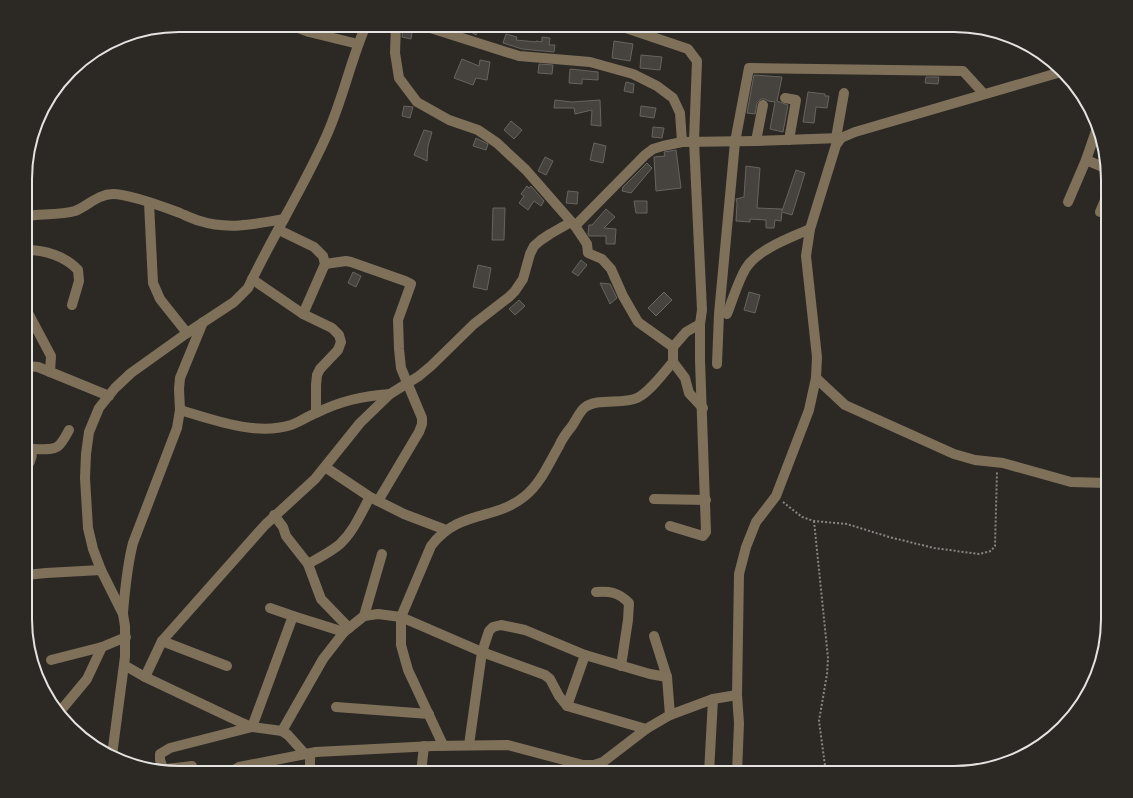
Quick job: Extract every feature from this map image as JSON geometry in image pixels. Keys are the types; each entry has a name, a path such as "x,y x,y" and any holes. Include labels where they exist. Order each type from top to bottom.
{"street":[{"path":"309,32 358,44"},
{"path":"123,614 101,570 93,549 88,528 85,478 89,432 99,408 131,373 242,295 248,288 326,138 363,32"},
{"path":"396,32 395,53 399,78 417,102 449,120 478,130 497,143 526,170 573,224 587,244 588,253 602,259 611,269 638,322 673,347"},
{"path":"443,32 519,56 590,62 633,74 657,86 672,98 680,113 682,142"},
{"path":"638,32 688,49 697,61 694,141 702,310 700,324 700,360 703,408 706,532 703,536 670,526"},
{"path":"717,364 723,314 735,142 749,68 962,70 984,94"},
{"path":"146,677 162,641 274,515 306,488 360,423 390,394 431,366 474,324 509,297 523,279 530,254 534,246 550,234 573,224 645,155 663,146 682,142 735,142 839,138 1056,73"},
{"path":"737,766 739,723 737,695 739,574 746,547 756,522 776,496 809,410 816,378 817,357 806,256 810,229 833,151 839,138 844,93"},
{"path":"785,98 796,100 789,140"},
{"path":"756,141 763,105"},
{"path":"1068,202 1094,136"},
{"path":"1086,160 1101,166"},
{"path":"32,215 74,211 102,195 107,194 122,195 180,213 200,221 230,226 284,219"},
{"path":"149,203 153,283 160,299 187,333"},
{"path":"723,314 743,273 751,261 764,251 810,229"},
{"path":"279,230 314,247 323,256 325,264 303,314"},
{"path":"32,250 43,250 51,253 78,270 79,281 72,305"},
{"path":"308,564 334,549 344,540 374,499 419,432 422,424 422,418 401,368 399,349 398,320 411,284 351,262 346,261 325,264"},
{"path":"252,279 303,314 332,328 339,335 341,342 338,350 320,368 317,375 316,413"},
{"path":"702,310 723,314"},
{"path":"32,320 51,356 50,372"},
{"path":"113,750 124,665 126,637 123,614 126,574 129,557 177,428 180,410 180,378 203,322"},
{"path":"700,324 686,332 673,347 673,362 685,378 688,393 703,408"},
{"path":"443,746 408,670 401,645 401,617 431,546 438,537 456,524 511,505 525,496 535,487 559,445 585,408 599,402 636,399 644,394 673,362"},
{"path":"32,366 38,367 109,396"},
{"path":"816,378 845,405 954,454 975,460 998,462 1071,482 1101,483"},
{"path":"180,410 231,425 248,428 281,427 292,425 316,413 358,397 390,394"},
{"path":"32,447 58,448 62,444 69,430"},
{"path":"325,467 374,499 404,514 446,530"},
{"path":"654,500 706,500"},
{"path":"274,515 283,527 286,536 308,564 321,599 347,630"},
{"path":"364,616 382,554"},
{"path":"32,575 101,570"},
{"path":"596,592 608,591 622,596 628,603 628,620 621,666"},
{"path":"270,608 293,616 347,630"},
{"path":"282,732 323,659 347,630 364,616 378,614 401,617 482,652 545,675 550,679 559,696 567,706 646,728"},
{"path":"252,727 293,616"},
{"path":"469,745 482,652 489,631 493,627 501,625 525,630 585,654 621,666 667,677"},
{"path":"654,636 667,677 670,715"},
{"path":"51,660 102,647 126,637"},
{"path":"162,641 227,666"},
{"path":"62,709 87,679 102,647"},
{"path":"567,706 585,654"},
{"path":"124,665 146,677 252,727 282,732 308,754 309,766"},
{"path":"597,766 646,728 670,715 713,699 737,695"},
{"path":"709,766 713,699"},
{"path":"336,707 428,714"},
{"path":"162,765 160,754 170,748 252,727"},
{"path":"244,766 308,754 424,746 469,745 515,746 585,766"},
{"path":"422,766 424,746"}],"path":[{"path":"776,496 802,517 814,521 847,524 889,537 934,548 979,554 991,551 995,546 998,462"},
{"path":"814,521 828,658 819,725 825,766"}],"building":[{"path":"403,32 412,32 411,39 402,37"},
{"path":"506,34 517,37 516,40 536,42 542,42 542,37 550,38 549,45 555,45 554,52 522,49 503,43"},
{"path":"614,41 633,44 630,61 612,58"},
{"path":"641,55 662,57 660,70 640,68"},
{"path":"462,59 479,66 480,60 490,62 487,80 476,78 473,85 454,78"},
{"path":"539,64 553,65 552,74 538,73"},
{"path":"570,69 598,72 598,80 582,79 582,84 569,83"},
{"path":"754,75 782,77 777,101 788,105 783,132 770,129 775,102 761,99 757,103 755,114 747,113"},
{"path":"926,77 939,77 938,84 925,83"},
{"path":"626,82 634,84 633,93 624,91"},
{"path":"808,92 825,94 825,96 829,96 827,108 816,107 814,123 803,122"},
{"path":"555,100 572,102 600,100 601,126 591,125 592,110 575,114 574,108 554,108"},
{"path":"404,106 413,107 410,118 402,116"},
{"path":"641,106 656,108 654,118 640,116"},
{"path":"511,121 522,130 514,139 504,130"},
{"path":"653,127 664,128 662,138 652,137"},
{"path":"424,130 432,132 428,146 427,161 414,155"},
{"path":"476,138 488,144 486,150 473,146"},
{"path":"594,143 606,146 603,163 590,160"},
{"path":"676,150 681,188 656,191 654,157 665,156 664,152"},
{"path":"545,157 553,161 546,175 538,171"},
{"path":"647,163 652,168 631,193 622,191 623,187"},
{"path":"746,166 760,168 757,208 782,209 782,211 796,170 805,173 792,215 782,212 781,221 775,220 774,228 766,228 766,220 750,219 750,222 736,221 736,199 744,197"},
{"path":"527,186 529,188 531,186 544,201 541,206 534,201 528,210 519,203 524,196 521,194"},
{"path":"568,191 578,192 577,204 566,203"},
{"path":"634,201 647,201 647,213 636,213"},
{"path":"493,208 505,208 504,240 492,240"},
{"path":"606,209 615,217 604,228 616,229 615,244 606,244 606,236 589,236 588,234 589,225 592,225"},
{"path":"581,260 587,265 578,276 572,272"},
{"path":"478,265 491,268 487,290 473,287"},
{"path":"353,272 361,276 356,287 348,283"},
{"path":"600,283 610,284 617,298 610,304"},
{"path":"664,292 672,300 656,316 648,308"},
{"path":"749,292 760,295 755,313 744,310"},
{"path":"519,300 525,306 515,315 509,309"}]}
